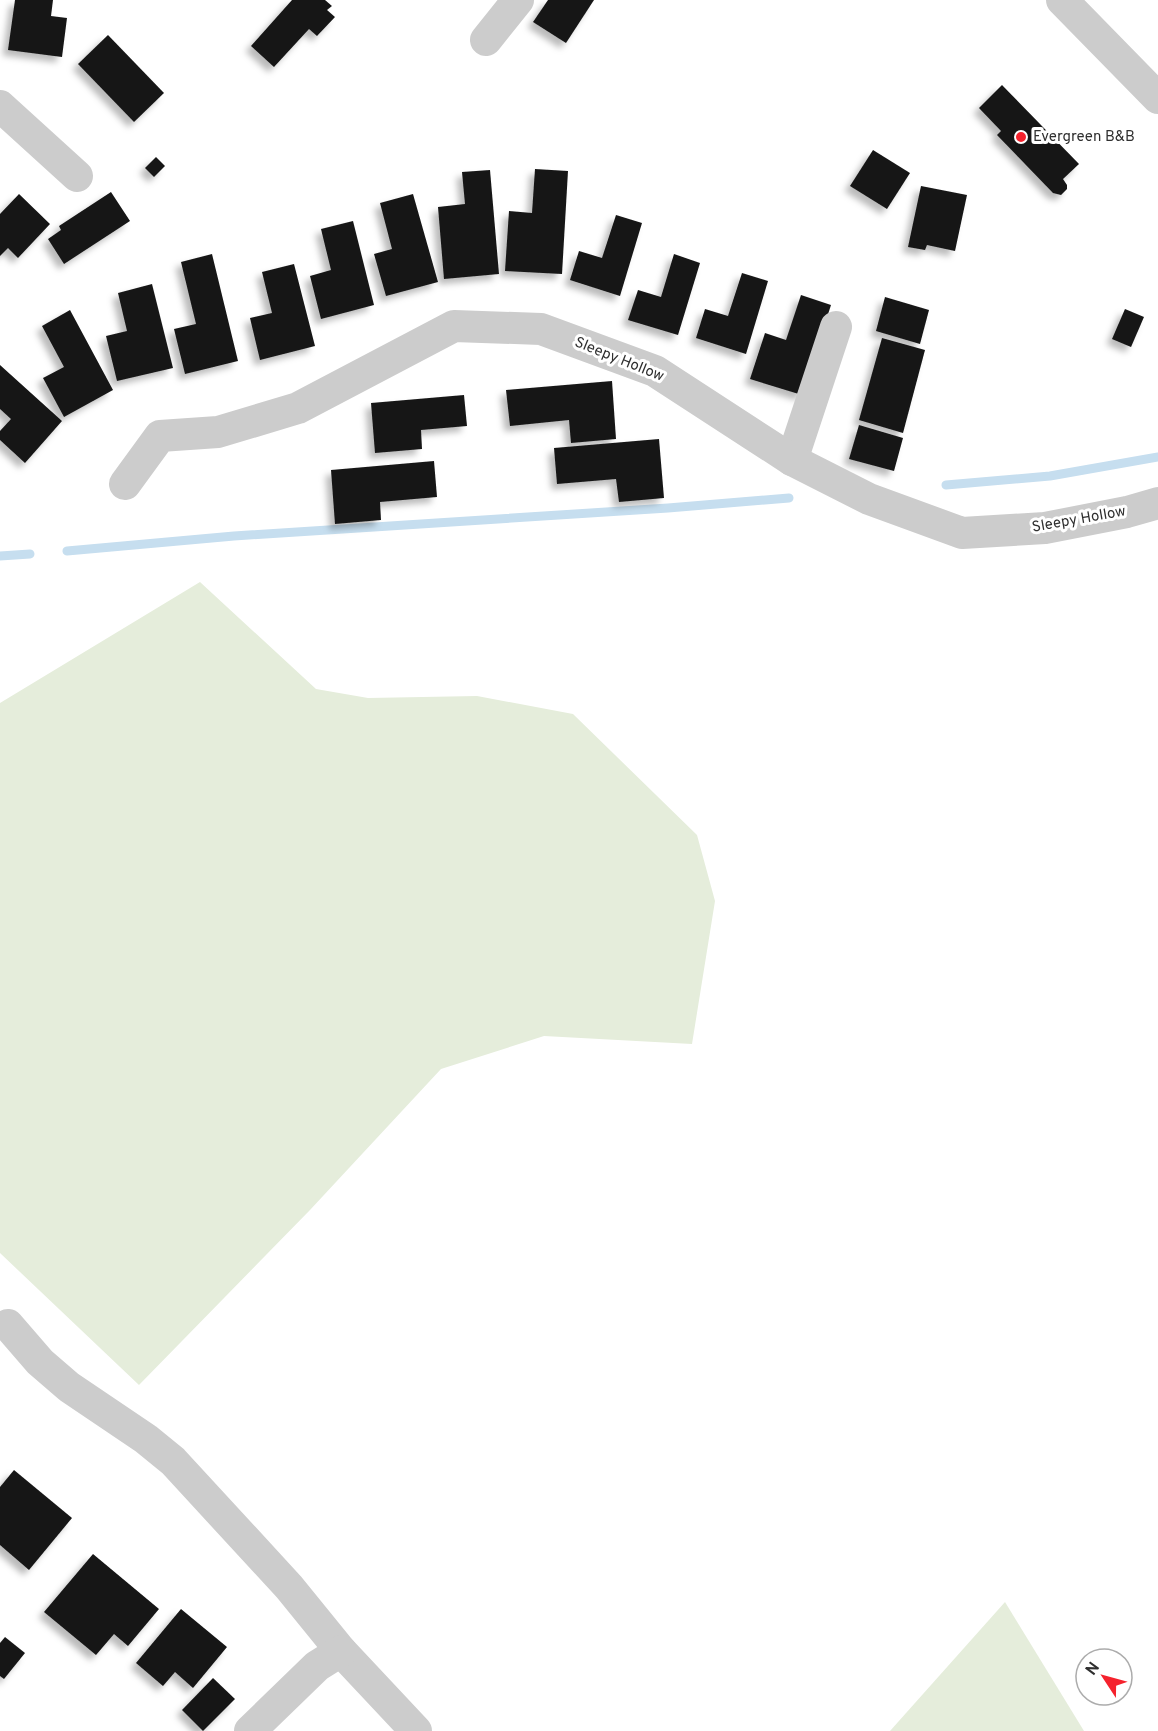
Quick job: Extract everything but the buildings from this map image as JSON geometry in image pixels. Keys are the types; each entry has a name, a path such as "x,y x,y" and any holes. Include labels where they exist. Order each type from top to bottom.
{"street":[{"path":"486,40 518,0"},
{"path":"1062,0 1158,98"},
{"path":"0,106 77,176"},
{"name":"Sleepy Hollow","path":"125,484 160,436 218,432 298,408 454,326 541,329 655,371 792,460 869,499 962,533 1045,528 1126,512 1158,503"},
{"path":"792,460 836,327"},
{"path":"8,1325 40,1362 69,1388 146,1439 173,1461 289,1587 341,1651 416,1731"},
{"path":"250,1731 316,1666 341,1651"}],"green space":[{"path":"200,582 316,689 368,698 477,696 573,714 697,835 715,901 692,1044 544,1036 441,1069 310,1210 139,1385 0,1253 0,703"},
{"path":"1005,1602 1084,1731 890,1731"}],"waterway":[{"path":"946,485 1050,476 1158,457"},
{"path":"67,551 234,536 789,498"},
{"path":"0,556 30,554"}],"place":[{"name":"Evergreen B&B","path":"1021,137"}]}
